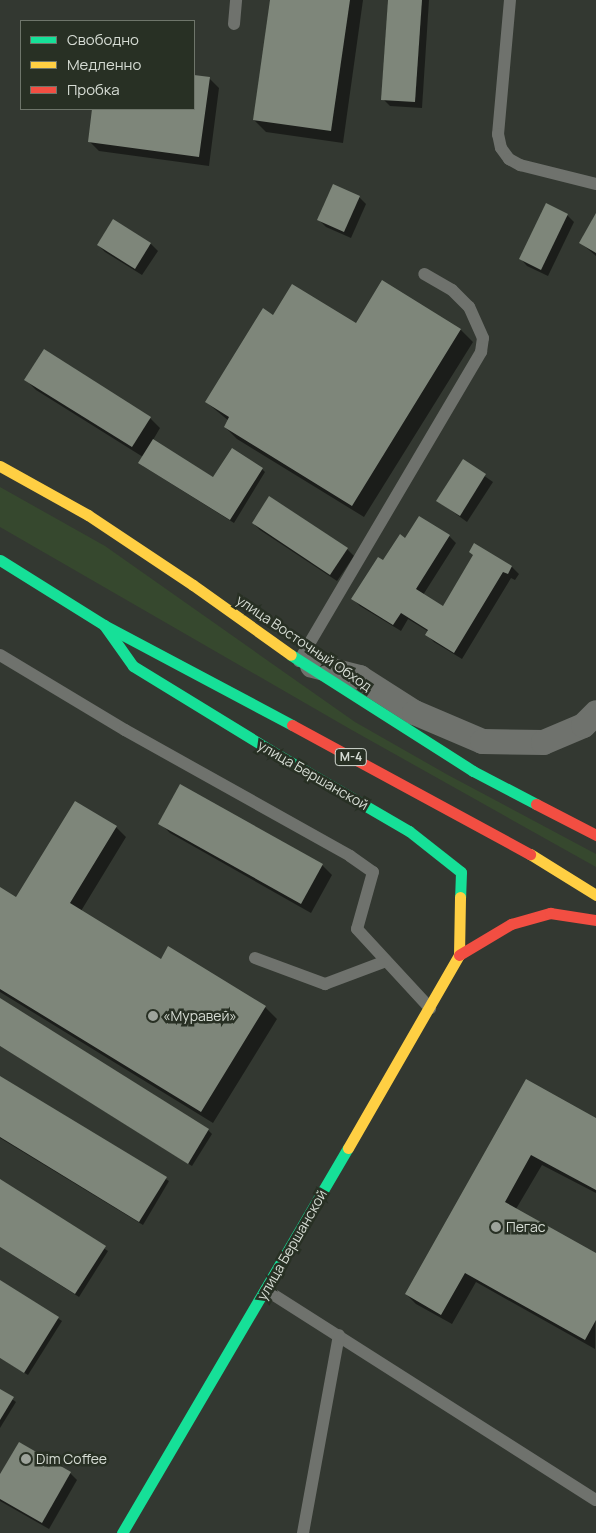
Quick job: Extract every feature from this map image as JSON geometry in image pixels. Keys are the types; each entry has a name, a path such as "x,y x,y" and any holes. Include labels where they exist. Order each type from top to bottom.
{"main road":[{"name":"улица Восточный Обход","path":"0,466 88,515 299,661 474,771 596,835"},
{"name":"М-4","path":"0,560 104,625 528,852 596,895"},
{"name":"улица Бершанской","path":"104,625 133,666 280,756 409,831 461,872 459,955 266,1290 122,1533"},
{"path":"459,955 511,924 550,913 596,920"}],"street":[{"path":"299,661 359,677 414,712 482,742 543,742 583,725 596,712"}],"lane":[{"path":"234,24 236,0"},
{"path":"510,0 498,134 501,148 509,160 520,166 596,184"},
{"path":"299,661 481,352 483,338 469,307 452,290 424,274"},
{"path":"0,655 125,730 350,856 373,872 357,929 430,1008"},
{"path":"255,958 325,984 386,961"},
{"path":"266,1290 596,1500"},
{"path":"303,1533 339,1336"}],"green space":[{"path":"0,487 105,546 355,722 448,775 596,854 596,867 350,729 0,527"}],"building":[{"path":"270,0 350,0 331,131 253,120"},
{"path":"388,0 422,0 415,102 381,100"},
{"path":"195,75 210,77 199,157 88,142 92,110 195,110"},
{"path":"333,184 360,196 344,232 317,220"},
{"path":"546,203 568,214 541,270 519,259"},
{"path":"596,213 596,253 579,243"},
{"path":"113,219 151,243 135,269 97,245"},
{"path":"382,280 461,329 352,506 224,427 229,417 205,402 263,308 273,315 292,284 356,323"},
{"path":"44,349 151,417 132,447 24,380"},
{"path":"153,439 213,477 232,448 263,468 230,520 138,463"},
{"path":"463,459 486,474 460,516 436,501"},
{"path":"269,496 348,548 330,575 252,523"},
{"path":"419,516 450,535 416,589 443,606 473,555 469,552 474,543 512,566 508,574 503,572 454,653 425,635 428,630 401,613 393,625 351,599 378,557 383,560 400,534 405,538"},
{"path":"180,784 323,864 301,904 158,824"},
{"path":"75,801 117,826 70,903 161,959 168,946 266,1006 201,1112 0,989 0,887 16,897"},
{"path":"0,998 209,1129 188,1164 0,1046"},
{"path":"0,1076 167,1177 139,1222 0,1137"},
{"name":"Пегас","path":"526,1079 596,1118 596,1190 531,1155 505,1202 596,1253 596,1320 585,1340 465,1273 441,1315 405,1294"},
{"path":"0,1179 106,1246 75,1294 0,1247"},
{"path":"0,1280 59,1317 24,1373 0,1358"},
{"path":"0,1389 14,1397 0,1420"},
{"path":"19,1442 71,1472 42,1523 0,1499 0,1474"}],"traffic: fast":[{"path":"0,560 104,625 292,725"},
{"path":"104,625 133,666 280,756 409,831 461,872 460,897"},
{"path":"291,655 473,771 536,804"},
{"path":"122,1533 348,1148"}],"traffic: slow":[{"path":"0,466 88,515 193,585 291,655"},
{"path":"530,854 596,895"},
{"path":"348,1148 459,955 460,897"}],"traffic: jam":[{"path":"292,725 530,854"},
{"path":"536,804 596,835"},
{"path":"459,955 511,924 550,913 596,920"}],"place":[{"name":"«Муравей»","path":"153,1016"},
{"name":"Пегас","path":"496,1227"},
{"name":"Dim Coffee","path":"26,1459"}]}
